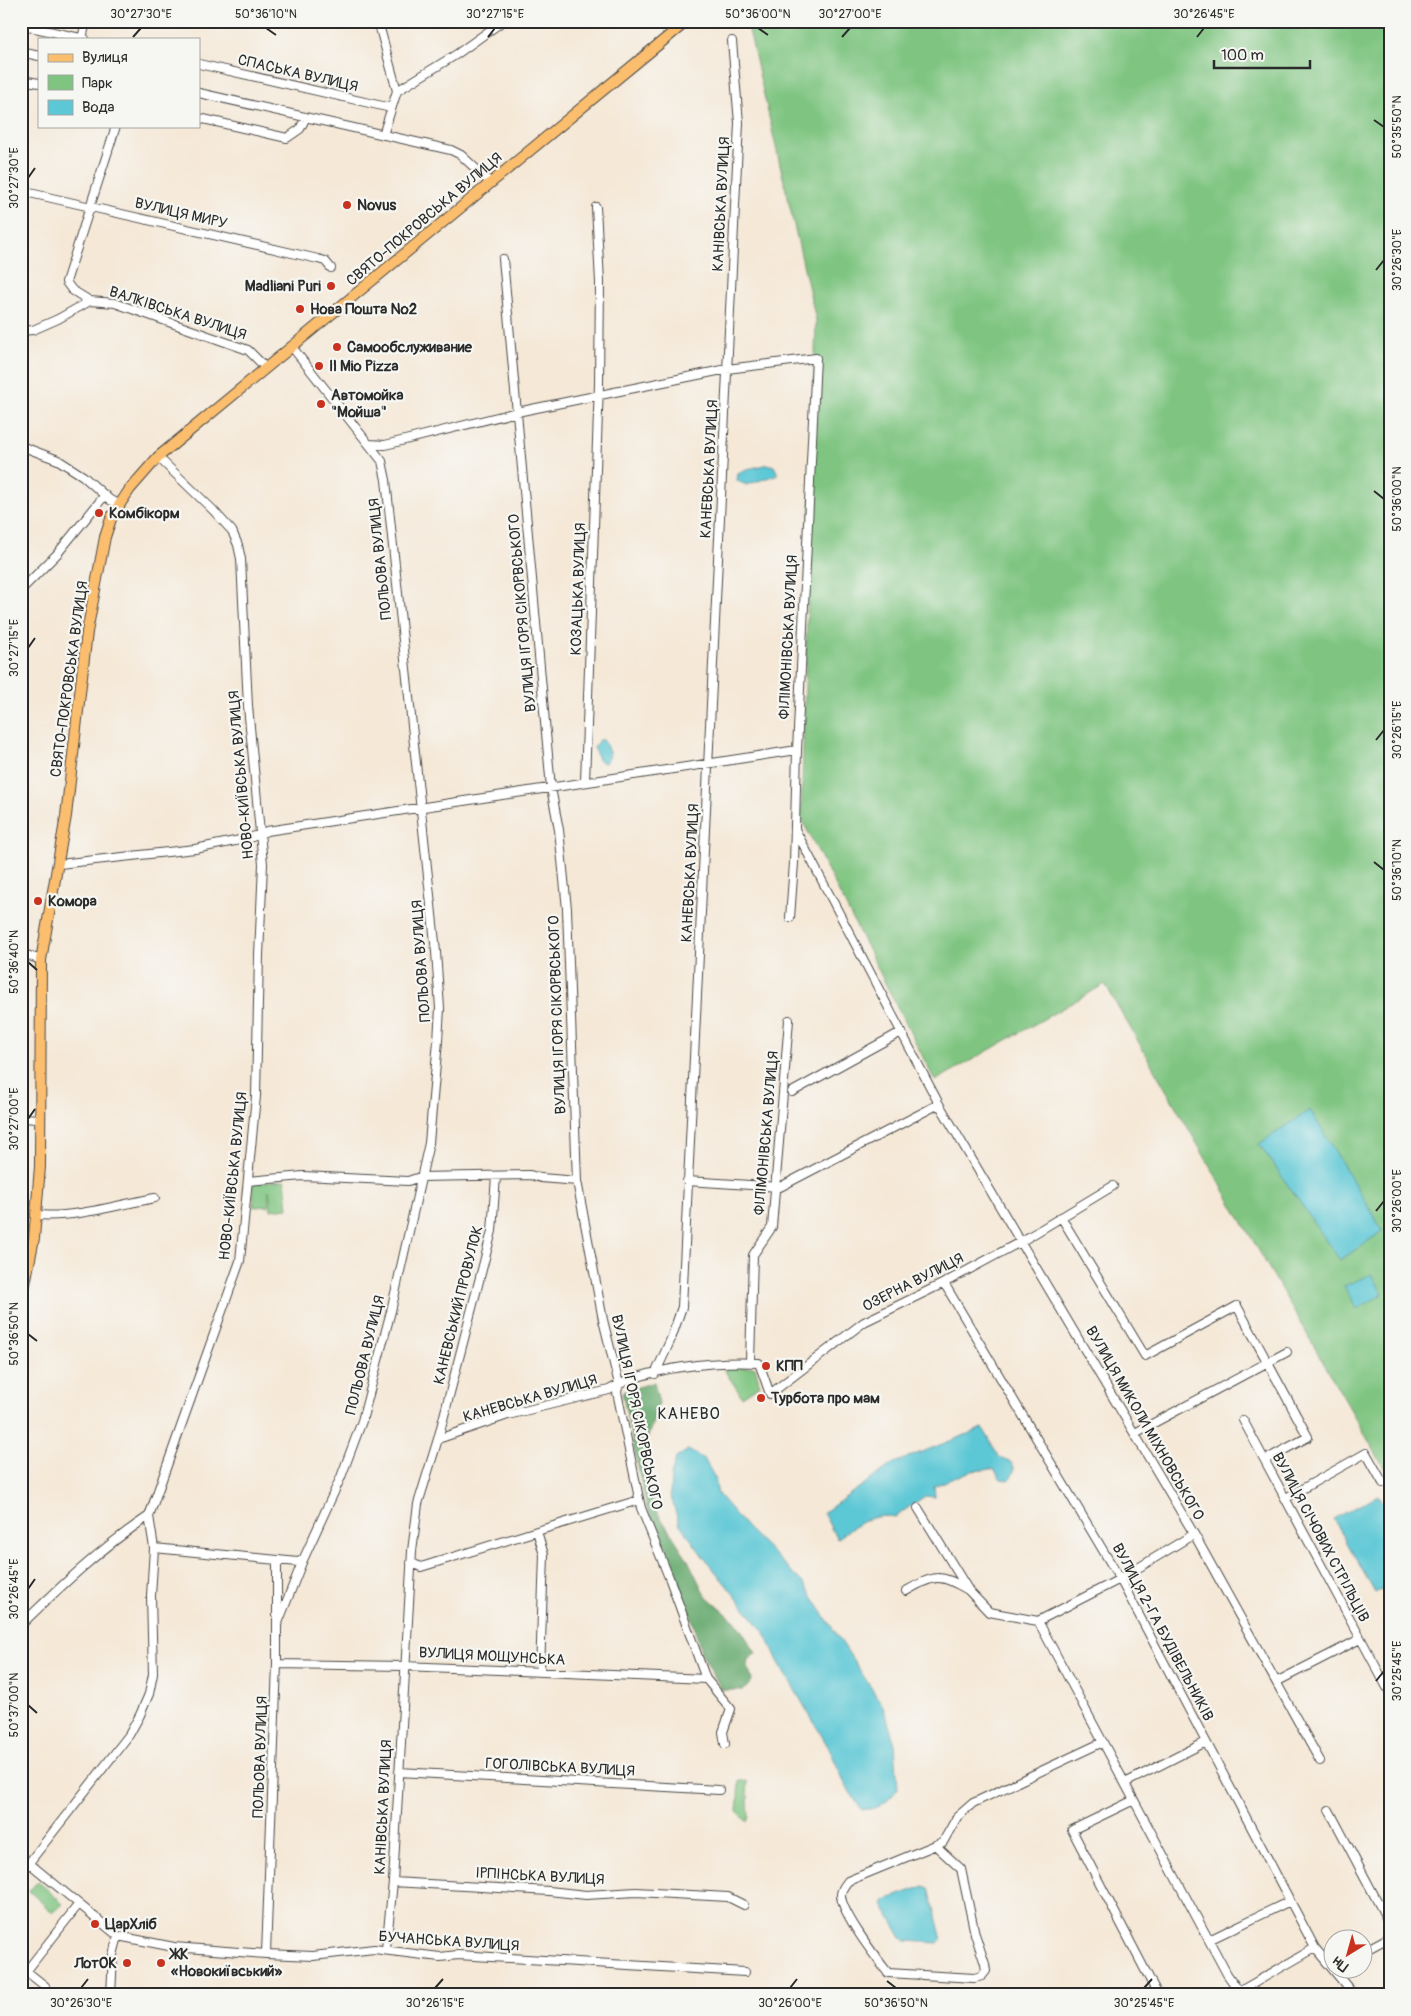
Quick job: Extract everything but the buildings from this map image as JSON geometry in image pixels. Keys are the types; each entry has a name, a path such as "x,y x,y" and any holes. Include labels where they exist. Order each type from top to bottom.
{"main road":[{"name":"СВЯТО-ПОКРОВСЬКА ВУЛИЦЯ","path":"21,1304 37,1215 41,960 59,864 87,632 105,537 119,504 141,474 158,457 687,21"}],"street":[{"path":"83,38 86,21"},
{"path":"378,21 397,92 383,135"},
{"path":"397,92 503,21"},
{"path":"21,25 79,38"},
{"name":"КАНІВСЬКА ВУЛИЦЯ","path":"727,369 739,123 732,41"},
{"path":"21,52 38,56"},
{"name":"СПАСЬКА ВУЛИЦЯ","path":"200,64 391,108"},
{"path":"21,80 38,83"},
{"path":"200,93 451,150 461,155 491,183"},
{"path":"200,118 287,138 300,129 306,117"},
{"path":"90,301 72,290 66,282 115,128"},
{"name":"ВУЛИЦЯ МИРУ","path":"21,191 318,259 325,261 331,268"},
{"name":"КОЗАЦЬКА ВУЛИЦЯ","path":"585,782 598,397 600,282 596,206"},
{"name":"ВУЛИЦЯ ІГОРЯ СІКОРВСЬКОГО","path":"502,259 551,788 559,830 567,909 576,1181 603,1320 619,1384 617,1392 639,1500 706,1679 731,1709 724,1732 725,1744"},
{"name":"ВАЛКІВСЬКА ВУЛИЦЯ","path":"21,331 34,330 58,320 90,301 115,303 236,345 256,356 266,368"},
{"name":"ПОЛЬОВА ВУЛИЦЯ","path":"276,1627 303,1560 341,1477 362,1421 391,1311 429,1142 440,1008 436,952 386,480 382,461 292,347"},
{"name":"ФІЛІМОНІВСЬКА ВУЛИЦЯ","path":"727,369 816,358 790,918"},
{"path":"370,444 385,445 517,412 598,397 727,369"},
{"name":"КАНЕВСЬКА ВУЛИЦЯ","path":"655,1374 671,1339 682,1307 727,369"},
{"path":"21,446 58,460 83,476 105,496 119,504"},
{"name":"НОВО-КИЇВСЬКА ВУЛИЦЯ","path":"21,1873 75,1807 129,1735 149,1694 152,1674 151,1596 154,1548 149,1516 240,1260 248,1180 256,1096 263,864 262,832 248,706 241,559 232,531 158,457"},
{"path":"21,590 57,554 105,496"},
{"path":"59,864 195,850 250,838 262,832 797,750"},
{"name":"ВУЛИЦЯ МИКОЛИ МІХНОВСЬКОГО","path":"795,829 939,1104 1022,1241 1194,1534 1278,1681 1320,1761"},
{"path":"21,953 41,960"},
{"name":"ФІЛІМОНІВСЬКА ВУЛИЦЯ","path":"750,1362 753,1255 772,1227 789,1020"},
{"path":"792,1092 901,1032"},
{"path":"687,1181 780,1187 939,1104"},
{"path":"21,1118 40,1119"},
{"path":"248,1180 303,1176 408,1181 420,1177 530,1174 540,1178 576,1181"},
{"name":"КАНЕВСЬКИЙ ПРОВУЛОК","path":"438,1439 492,1231 496,1176"},
{"name":"ОЗЕРНА ВУЛИЦЯ","path":"750,1362 759,1362 770,1394 864,1322 944,1283 1022,1241 1113,1186"},
{"path":"37,1215 50,1216 155,1198"},
{"path":"1062,1217 1145,1356 1237,1306 1308,1436 1265,1460"},
{"name":"ВУЛИЦЯ 2-ГА БУДІВЕЛЬНИКІВ","path":"944,1283 1120,1579 1315,1948 1324,1958"},
{"path":"1135,1433 1287,1352"},
{"name":"КАНЕВСЬКА ВУЛИЦЯ","path":"438,1439 508,1415 609,1390 619,1384 655,1374 710,1362 750,1362"},
{"name":"ВУЛИЦЯ СІЧОВИХ СТРІЛЬЦІВ","path":"1243,1420 1390,1694"},
{"path":"404,1666 411,1563 418,1504 438,1439"},
{"path":"1286,1498 1366,1453 1383,1483"},
{"path":"411,1563 421,1567 639,1500"},
{"path":"918,1508 969,1591 990,1612 1038,1621 1120,1579 1194,1534"},
{"path":"21,1625 70,1576 116,1538 149,1516"},
{"path":"538,1531 544,1555 540,1672"},
{"path":"207,1552 208,1543"},
{"path":"154,1548 298,1562 303,1560"},
{"name":"ПОЛЬОВА ВУЛИЦЯ","path":"266,1954 277,1664 277,1560"},
{"path":"906,1591 928,1579 946,1577 969,1591"},
{"path":"1038,1621 1230,1979 1238,1989 1244,1988 1315,1948"},
{"path":"1278,1681 1360,1639"},
{"name":"ВУЛИЦЯ МОЩУНСЬКА","path":"277,1664 404,1666 706,1679"},
{"name":"КАНІВСЬКА ВУЛИЦЯ","path":"386,1949 393,1882 404,1666"},
{"path":"939,1843 961,1869 975,1934 985,1964 986,1971 982,1976 974,1978 888,1973 868,1948 841,1896 842,1888 848,1881 939,1843 957,1817 973,1803 1103,1742"},
{"path":"1124,1783 1206,1742"},
{"name":"ГОГОЛІВСЬКА ВУЛИЦЯ","path":"399,1772 719,1790"},
{"path":"1134,1800 1072,1830 1158,1995"},
{"path":"1329,1810 1390,1925"},
{"name":"БУЧАНСЬКА ВУЛИЦЯ","path":"29,1863 118,1936 174,1947 313,1956 386,1949 440,1956 458,1955 745,1972"},
{"name":"ІРПІНСЬКА ВУЛИЦЯ","path":"393,1882 550,1890 586,1895 636,1892 719,1896 728,1897 744,1905"},
{"path":"1209,1940 1290,1901"},
{"path":"45,1986 24,1974 78,1905"},
{"path":"111,1995 113,1955 118,1936"},
{"path":"1374,1946 1390,1937"},
{"name":"ВУЛИЦЯ 2-ГА БУДІВЕЛЬНИКІВ","path":"1341,1978 1354,1995"}],"green space":[{"path":"753,21 1390,21 1390,1478 1105,984 935,1081 801,818 816,320 748,26"},
{"path":"285,1180 288,1208 271,1210 269,1190 269,1206 254,1207 252,1183"},
{"path":"755,1367 760,1385 742,1397 723,1368"},
{"path":"654,1382 659,1403 646,1443 647,1478 657,1512 687,1558 705,1595 736,1622 756,1653 747,1661 752,1681 744,1690 722,1690 701,1652 692,1618 674,1577 670,1555 647,1509 622,1392"},
{"path":"739,1781 747,1781 749,1817 747,1822 737,1812"},
{"path":"38,1881 63,1904 53,1913 29,1891"}],"water":[{"path":"768,464 774,466 778,474 747,485 737,481 738,473"},
{"path":"599,740 604,740 610,755 605,763 598,760 594,747"},
{"path":"1310,1110 1383,1231 1340,1260 1259,1144"},
{"path":"1372,1274 1383,1294 1357,1309 1344,1286"},
{"path":"983,1428 999,1457 1008,1460 1013,1466 1014,1472 1008,1480 1001,1479 994,1469 971,1471 934,1486 935,1497 925,1496 895,1517 878,1517 864,1521 837,1539 823,1513 894,1463"},
{"path":"688,1450 704,1459 715,1478 718,1494 746,1527 804,1584 883,1706 895,1744 898,1789 882,1805 873,1809 861,1809 846,1786 830,1750 778,1661 765,1633 702,1555 679,1523 670,1494 671,1475 676,1458"},
{"path":"1378,1495 1390,1517 1390,1585 1375,1593 1334,1519"},
{"path":"924,1886 929,1888 942,1940 938,1943 906,1941 902,1938 883,1905 885,1900"}],"place":[{"name":"Novus","path":"347,205"},
{"name":"Madliani Puri","path":"331,286"},
{"name":"Нова Пошта №2","path":"300,309"},
{"name":"Самообслуживание","path":"337,347"},
{"name":"Il Mio Pizza","path":"319,366"},
{"name":"Автомойка \"Мойша\"","path":"321,404"},
{"name":"Комбікорм","path":"99,513"},
{"name":"Комора","path":"38,901"},
{"name":"КПП","path":"766,1366"},
{"name":"Турбота про мам","path":"761,1398"},
{"name":"ЦарХліб","path":"95,1924"},
{"name":"ЛотОК","path":"127,1963"},
{"name":"ЖК «Новокиївський»","path":"161,1963"}],"district":[{"name":"КАНЕВО","path":"689,1413"}]}
